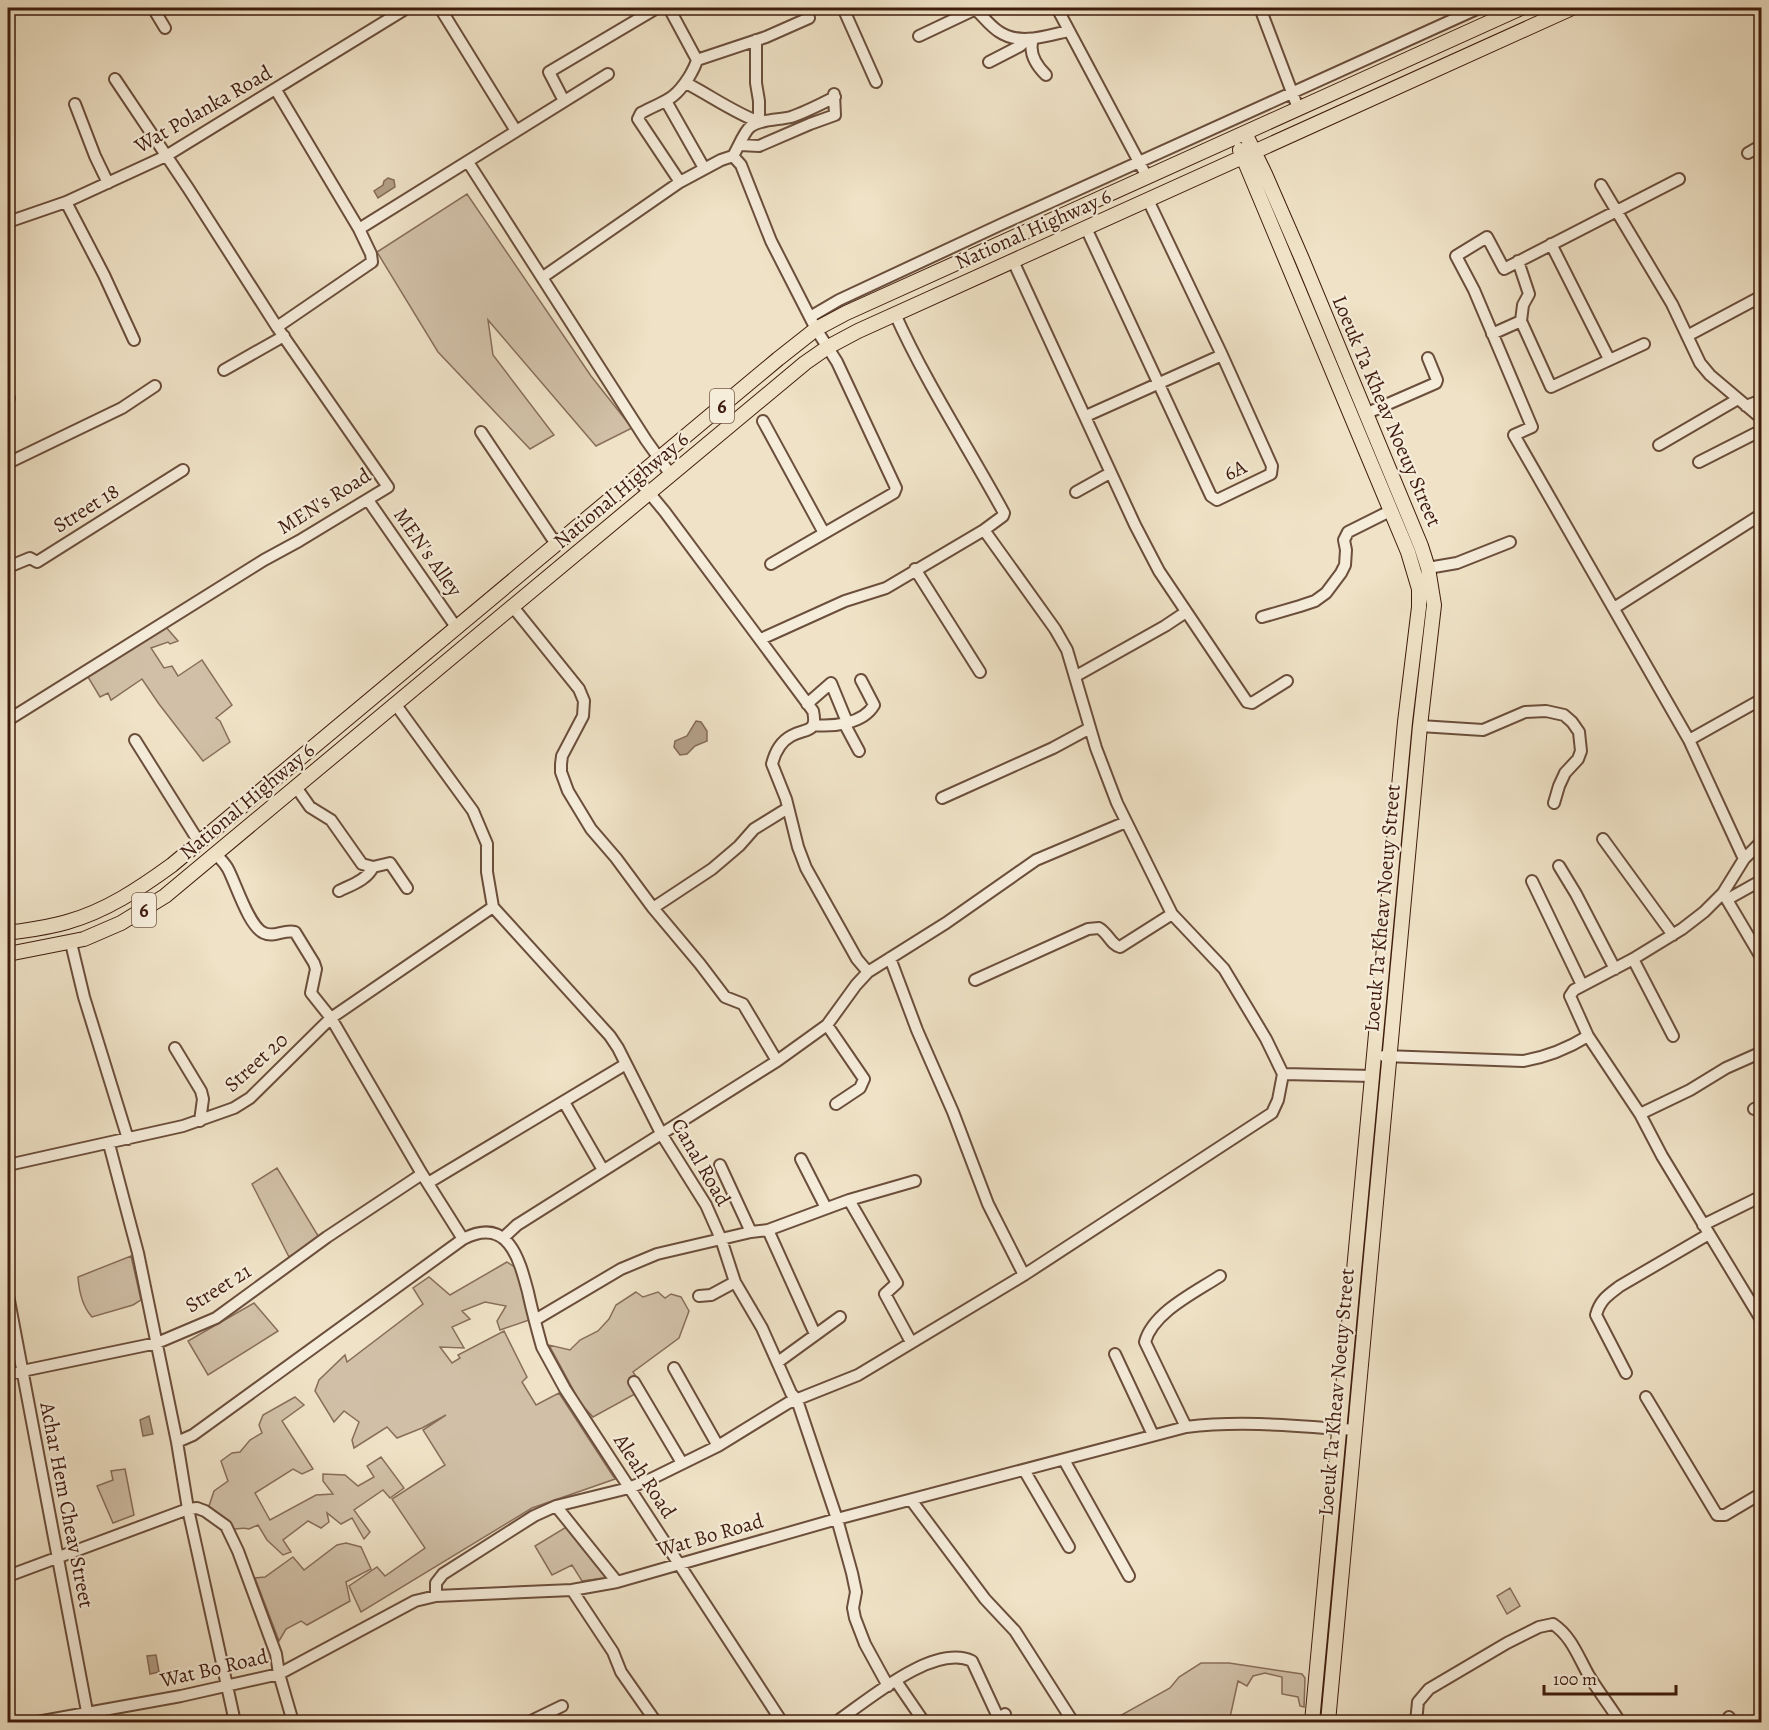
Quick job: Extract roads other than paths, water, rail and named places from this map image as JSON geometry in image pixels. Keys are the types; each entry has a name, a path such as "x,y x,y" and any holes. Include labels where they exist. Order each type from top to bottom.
{"main road":[{"name":"National Highway 6","path":"8,933 67,922 112,904 150,880 199,842 658,459 813,323 846,313 1521,8"},
{"name":"National Highway 6","path":"8,954 71,943 103,932 144,910 172,891 805,363 828,347 895,314 1572,8"},
{"name":"Loeuk Ta Kheav Noeuy Street","path":"1239,135 1419,589 1312,1722"},
{"name":"Loeuk Ta Kheav Noeuy Street","path":"1248,154 1265,174 1302,259 1428,568 1434,605 1420,726 1328,1722"}],"street":[{"path":"153,8 165,28"},
{"name":"Wat Polanka Road","path":"8,222 66,202 166,156 407,8"},
{"path":"440,8 516,130"},
{"path":"564,101 549,72 657,8"},
{"path":"669,8 697,60 695,69 675,96 640,113 638,119 680,182"},
{"path":"843,8 876,82"},
{"path":"919,36 975,8 1002,34 1016,38 1030,39 1068,31"},
{"path":"1057,8 1147,177"},
{"path":"1260,8 1298,108"},
{"path":"813,323 839,300 1479,8"},
{"path":"1461,16 1468,32"},
{"path":"697,60 756,40 809,18"},
{"path":"989,62 1030,39"},
{"path":"1030,39 1031,52 1039,68 1046,75"},
{"path":"756,40 759,122"},
{"path":"1368,58 1375,74"},
{"path":"358,229 608,74"},
{"name":"MEN's Road","path":"8,720 264,560 388,487 277,327 115,79"},
{"path":"686,83 709,95 730,110 759,122"},
{"path":"276,90 358,229 371,254 372,264 277,327"},
{"path":"543,277 680,182 704,168 733,156 749,128 759,122 790,117 834,94 836,115 759,146 740,145"},
{"path":"666,101 704,168"},
{"path":"75,104 108,183"},
{"path":"1748,153 1761,145"},
{"path":"733,156 741,165 771,241 813,323 828,347 896,488 894,493 771,564"},
{"path":"468,162 658,459 671,475"},
{"path":"1679,179 1504,269 1487,237 1456,256 1474,290 1532,427 1514,435 1689,740 1744,859"},
{"path":"1601,185 1672,304 1700,363 1710,375 1761,419"},
{"name":"6A","path":"1086,228 1210,495 1217,500 1271,474 1272,470 1222,355 1148,200"},
{"path":"66,202 104,275 134,340"},
{"path":"1551,244 1609,359"},
{"path":"1013,261 1086,416 1110,473 1159,571 1239,693 1248,702 1252,703 1287,681"},
{"path":"1518,261 1528,294 1523,305 1521,321 1551,387 1644,344"},
{"path":"1687,336 1761,296"},
{"path":"761,639 845,600 886,588 1000,520 1004,513 912,354 895,314"},
{"path":"1492,334 1521,321"},
{"path":"224,370 284,336"},
{"path":"1086,416 1222,355"},
{"path":"1365,414 1436,383 1437,380 1428,357"},
{"path":"8,463 122,408 156,386"},
{"path":"1659,445 1742,403 1761,400"},
{"path":"763,421 824,533"},
{"path":"1700,462 1761,430"},
{"path":"481,432 556,544"},
{"name":"Street 18","path":"8,567 30,558 37,562 183,470"},
{"path":"1076,492 1110,473"},
{"path":"636,477 651,492 813,711 813,725 810,730 793,734 779,746 772,764 806,868 857,959 868,972"},
{"name":"MEN's Alley","path":"368,500 456,627"},
{"path":"1262,617 1315,601 1326,593 1345,565 1344,540 1348,532 1390,511"},
{"path":"1614,609 1761,514"},
{"path":"436,1596 436,1583 443,1574 534,1516 556,1506 629,1488 651,1479 718,1446 788,1403 858,1375 1024,1275 1272,1113 1278,1100 1283,1074 1266,1039 1224,969 1172,914 1113,794 1090,728 1067,650 1055,629 984,530"},
{"path":"1428,568 1457,563 1510,542"},
{"path":"915,569 980,672"},
{"path":"513,607 579,689 584,701 583,716 562,756 561,772 568,791 591,829 724,997 743,1004 777,1061"},
{"path":"1076,676 1186,612"},
{"path":"813,725 827,726 846,723 870,712 874,705 861,680"},
{"path":"807,704 831,683 859,751"},
{"path":"1689,740 1761,699"},
{"path":"396,705 473,811 487,844 493,907"},
{"path":"1420,726 1483,730 1526,712 1546,711 1564,715 1579,732 1581,751 1578,759 1565,773 1554,803"},
{"path":"942,798 1053,748 1090,728"},
{"path":"135,740 199,842"},
{"path":"296,787 310,807 331,820 362,864 373,867 390,863 407,888"},
{"path":"653,908 712,869 739,846 753,829 788,808"},
{"path":"177,1442 193,1435 463,1239 482,1232 503,1238 517,1225 777,1061 827,1025 868,972 946,923 1036,860 1126,822"},
{"path":"1603,839 1673,935"},
{"path":"1726,896 1744,859 1761,841"},
{"path":"216,854 226,866 250,917 261,933 270,935 290,930 295,932 316,969 312,993 331,1018 425,1179 463,1239"},
{"path":"1559,866 1576,894 1614,969"},
{"path":"339,891 361,880 373,867"},
{"path":"1761,880 1726,896 1673,935 1582,985 1570,996 1588,1036 1640,1114 1662,1156 1761,1321"},
{"path":"1532,881 1582,985"},
{"path":"1726,896 1761,959"},
{"name":"Street 20","path":"8,1165 109,1144 200,1121 234,1108 250,1098 331,1018 493,907"},
{"name":"Canal Road","path":"493,907 610,1036 662,1135 706,1205 721,1239 735,1282 762,1328 791,1393 797,1400 837,1519 855,1582 854,1613 865,1644 892,1684 924,1722"},
{"path":"975,980 1088,929 1099,928 1106,933 1114,945 1120,947 1172,914"},
{"path":"71,943 84,997 128,1139"},
{"path":"890,958 916,1030 953,1112 988,1204 1024,1275"},
{"path":"1633,959 1673,1036"},
{"path":"827,1025 864,1079 860,1088 836,1104"},
{"path":"1375,1055 1523,1061 1539,1059 1569,1048 1588,1036"},
{"path":"175,1048 201,1091 203,1099 200,1121"},
{"path":"1640,1114 1761,1052"},
{"name":"Street 21","path":"8,1374 156,1343 216,1318 327,1237 425,1179 564,1102 626,1064"},
{"path":"1283,1074 1373,1076"},
{"path":"564,1102 603,1170"},
{"path":"109,1144 138,1253 177,1442 188,1509 235,1722"},
{"path":"801,1159 826,1209"},
{"path":"720,1165 751,1232"},
{"path":"535,1320 630,1265 657,1254 768,1230 849,1200 915,1181"},
{"path":"1626,1373 1596,1315 1599,1304 1620,1286 1761,1196"},
{"path":"849,1200 897,1283 885,1294 911,1342"},
{"path":"768,1230 815,1334"},
{"name":"Aleah Road","path":"503,1238 517,1254 547,1359 783,1722"},
{"path":"1186,1427 1145,1342 1152,1325 1166,1312 1221,1276"},
{"path":"699,1296 711,1295 735,1282"},
{"name":"Achar Hem Cheav Street","path":"8,1295 88,1718"},
{"path":"778,1362 840,1317"},
{"path":"1115,1354 1153,1435"},
{"path":"674,1368 718,1446"},
{"path":"634,1382 682,1463"},
{"path":"1646,1397 1717,1515 1725,1515 1761,1494"},
{"name":"Wat Bo Road","path":"37,1722 88,1718 279,1674 415,1601 436,1596 573,1590 617,1582 837,1519 1186,1427 1217,1423 1244,1423 1354,1430"},
{"path":"1064,1460 1129,1576"},
{"path":"1024,1470 1069,1547"},
{"path":"911,1500 986,1599 1015,1630 1073,1722"},
{"path":"556,1506 617,1582"},
{"path":"8,1576 188,1509 197,1508 205,1511 226,1526 238,1551 276,1654 279,1674 293,1722"},
{"path":"573,1590 613,1652 621,1672 656,1722"},
{"path":"1416,1722 1418,1702 1429,1689 1508,1643 1539,1627 1553,1624 1569,1638 1588,1675 1620,1722"},
{"path":"836,1722 911,1671 934,1661 951,1658 966,1658 972,1661 997,1715 1000,1717 1005,1714"},
{"path":"529,1722 562,1706"}]}
